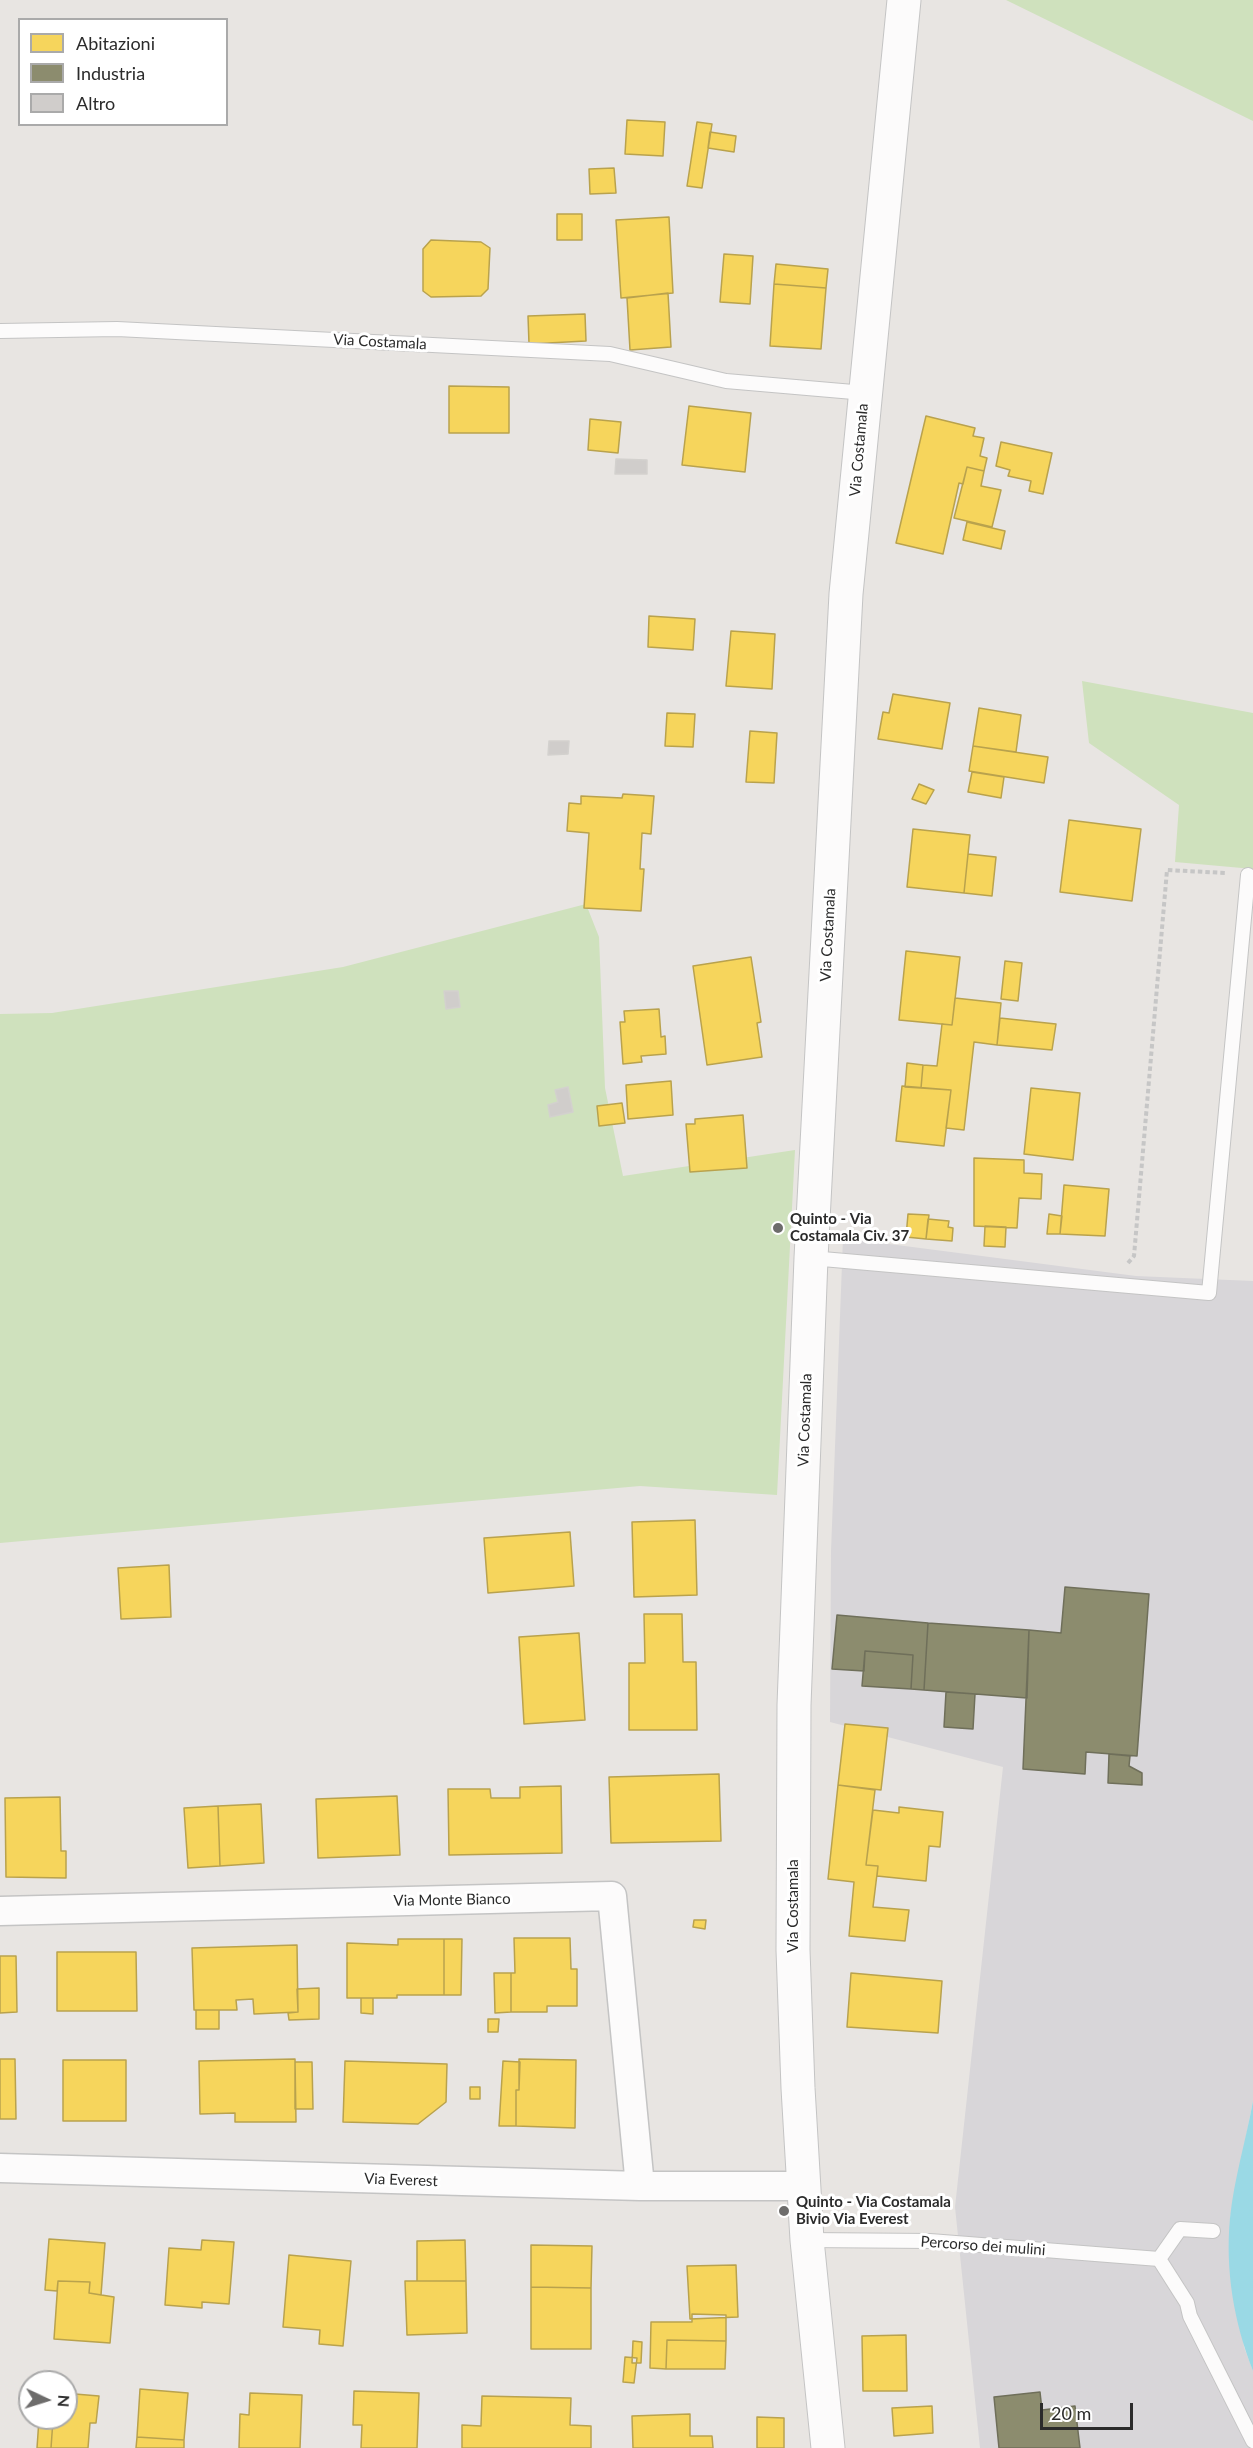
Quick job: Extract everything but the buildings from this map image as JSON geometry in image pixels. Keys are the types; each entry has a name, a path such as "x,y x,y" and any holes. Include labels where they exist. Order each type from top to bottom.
{"main road":[{"name":"Via Costamala","path":"828,2448 803,2186 793,1950 794,1716 811,1258 846,594 904,0"}],"street":[{"name":"Via Monte Bianco","path":"0,1911 612,1896 640,2186"},
{"name":"Via Everest","path":"0,2168 640,2186 803,2186"}],"lane":[{"name":"Via Costamala","path":"0,331 117,329 610,354 726,381 865,393"},
{"path":"811,1258 1209,1293 1248,875"},
{"path":"1214,2231 1180,2229 1159,2259 1187,2303 1190,2316 1253,2441"},
{"name":"Percorso dei mulini","path":"807,2240 930,2241 1159,2259"}],"path":[{"path":"1121,1285 1124,1267 1134,1256 1167,870 1248,875"}],"shaded area":[{"path":"843,1238 1136,1276 1253,1281 1253,2101 1230,2219 1244,2347 1253,2371 1253,2448 980,2448 955,2207 1003,1767 830,1722 831,1551"}],"green space":[{"path":"1006,0 1253,0 1253,121"},
{"path":"1082,681 1253,713 1253,869 1175,862 1179,805 1089,743"},
{"path":"586,904 599,937 605,1088 623,1176 795,1150 777,1495 640,1486 0,1543 0,1014 52,1013 343,967"}],"water":[{"path":"1253,2101 1253,2371 1246,2353 1232,2296 1229,2238 1234,2189"}],"place":[{"name":"Quinto - Via Costamala Civ. 37","path":"778,1228"},
{"name":"Quinto - Via Costamala Bivio Via Everest","path":"784,2211"}]}
